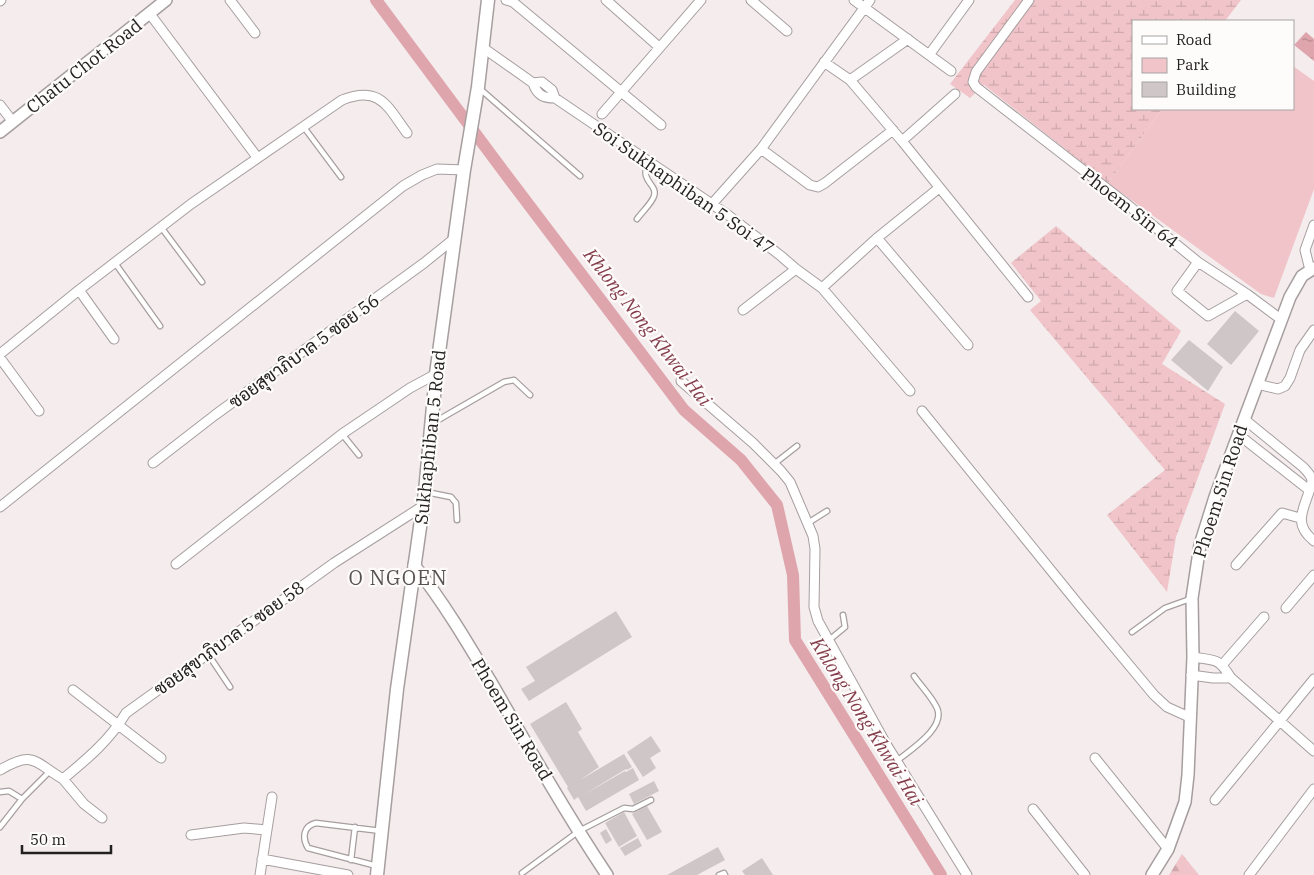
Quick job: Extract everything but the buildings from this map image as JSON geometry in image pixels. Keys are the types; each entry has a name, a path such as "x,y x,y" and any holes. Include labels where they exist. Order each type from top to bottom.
{"main road":[{"name":"Sukhaphiban 5 Road","path":"378,871 397,689 425,492 436,374 464,170 474,117 488,0"}],"street":[{"name":"Chatu Chot Road","path":"0,132 166,0"},
{"path":"230,0 255,33"},
{"path":"506,0 513,2 661,125"},
{"path":"606,0 659,46"},
{"path":"602,114 659,46 701,0"},
{"path":"751,0 787,31"},
{"path":"854,0 867,4 908,39 951,71"},
{"path":"929,54 969,0"},
{"name":"Phoem Sin 64","path":"1029,0 976,72 973,82 981,92 1123,201 1198,262 1247,294 1282,320"},
{"path":"712,204 761,149 867,4"},
{"path":"150,14 257,157"},
{"path":"850,80 908,39"},
{"name":"Soi Sukhaphiban 5 Soi 47","path":"482,47 533,83 536,91 545,98 555,98 712,204 822,288 910,391"},
{"path":"824,62 850,80 893,130 1028,297"},
{"path":"902,141 955,94"},
{"path":"39,411 0,356 79,290 161,226 257,157 350,96 377,96 407,133"},
{"path":"0,105 13,122"},
{"path":"761,149 810,185 818,187 893,130"},
{"path":"0,507 403,186 437,169 464,170"},
{"path":"822,288 877,238 939,188"},
{"path":"1312,269 1304,250 1314,225"},
{"name":"ซอยสุขาภิบาล 5 ซอย 56","path":"153,463 215,415 416,269 455,238"},
{"path":"877,238 968,346"},
{"path":"1198,262 1177,291 1208,316 1247,294"},
{"name":"Phoem Sin Road","path":"1152,875 1168,848 1185,802 1188,775 1192,598 1200,545 1215,497 1290,297 1302,276 1312,269"},
{"path":"743,310 796,270"},
{"path":"79,290 114,339"},
{"path":"1257,384 1278,389 1284,386 1290,378 1300,350 1314,330"},
{"path":"176,564 342,434 410,388 436,374"},
{"path":"681,381 753,443 790,482 808,523 816,549 814,607 818,621 828,642 897,761 967,875"},
{"path":"922,411 1147,687 1167,707 1189,717"},
{"path":"1244,419 1304,467 1311,476 1310,490 1300,518 1307,535 1314,541"},
{"path":"1239,435 1310,490"},
{"name":"ซอยสุขาภิบาล 5 ซอย 58","path":"63,779 97,749 118,726 126,713 334,563 423,506"},
{"path":"1236,565 1282,513 1300,518"},
{"name":"Phoem Sin Road","path":"414,565 435,591 607,875"},
{"path":"1286,608 1314,574"},
{"path":"1223,664 1264,617"},
{"path":"1192,657 1217,661 1223,664 1231,678 1314,752"},
{"path":"1191,674 1213,678 1231,678"},
{"path":"1215,800 1314,679"},
{"path":"73,690 161,758"},
{"path":"1095,758 1168,848"},
{"path":"0,770 19,759 36,761 63,779 84,804 102,818"},
{"path":"1249,875 1314,789"},
{"path":"260,875 272,797"},
{"path":"1033,809 1085,875"},
{"path":"191,835 244,828 267,830"},
{"path":"262,858 348,875"}],"lane":[{"path":"478,87 580,176"},
{"path":"303,126 341,177"},
{"path":"637,219 655,193 645,175 644,170 648,162"},
{"path":"161,226 202,282"},
{"path":"115,263 160,326"},
{"path":"431,424 504,382 514,380 530,395"},
{"path":"342,434 359,455"},
{"path":"773,464 798,446"},
{"path":"425,492 451,497 456,503 457,520"},
{"path":"808,523 827,511"},
{"path":"1132,632 1165,608 1192,598"},
{"path":"828,642 843,629 845,623 843,615"},
{"path":"207,653 230,687"},
{"path":"897,761 930,733 936,724 938,715 937,708 914,676"},
{"path":"0,827 22,799 50,771"},
{"path":"0,792 9,791 22,799"},
{"path":"522,873 579,831 624,808 633,809 651,800"},
{"path":"378,871 351,860 308,848 304,833 306,828 316,823 382,831"},
{"path":"351,860 355,827"},
{"path":"719,875 724,873 725,875"}],"green space":[{"path":"1015,0 1241,0 1226,20 1132,20 1132,110 1161,110 1108,183 984,85 970,98 950,84"},
{"path":"1294,67 1314,81 1314,189 1274,298 1261,294 1108,183 1161,110 1294,110"},
{"path":"1056,226 1181,331 1162,364 1225,404 1176,537 1167,592 1107,515 1165,470 1030,310 1041,301 1011,263"},
{"path":"1182,854 1199,875 1169,875"}],"water":[{"path":"1306,32 1314,39 1314,61 1294,45"}],"waterway":[{"name":"Khlong Nong Khwai Hai","path":"376,0 684,410 741,460 777,505 793,575 795,640 941,875"}],"district":[{"name":"O NGOEN","path":"398,577"}]}
